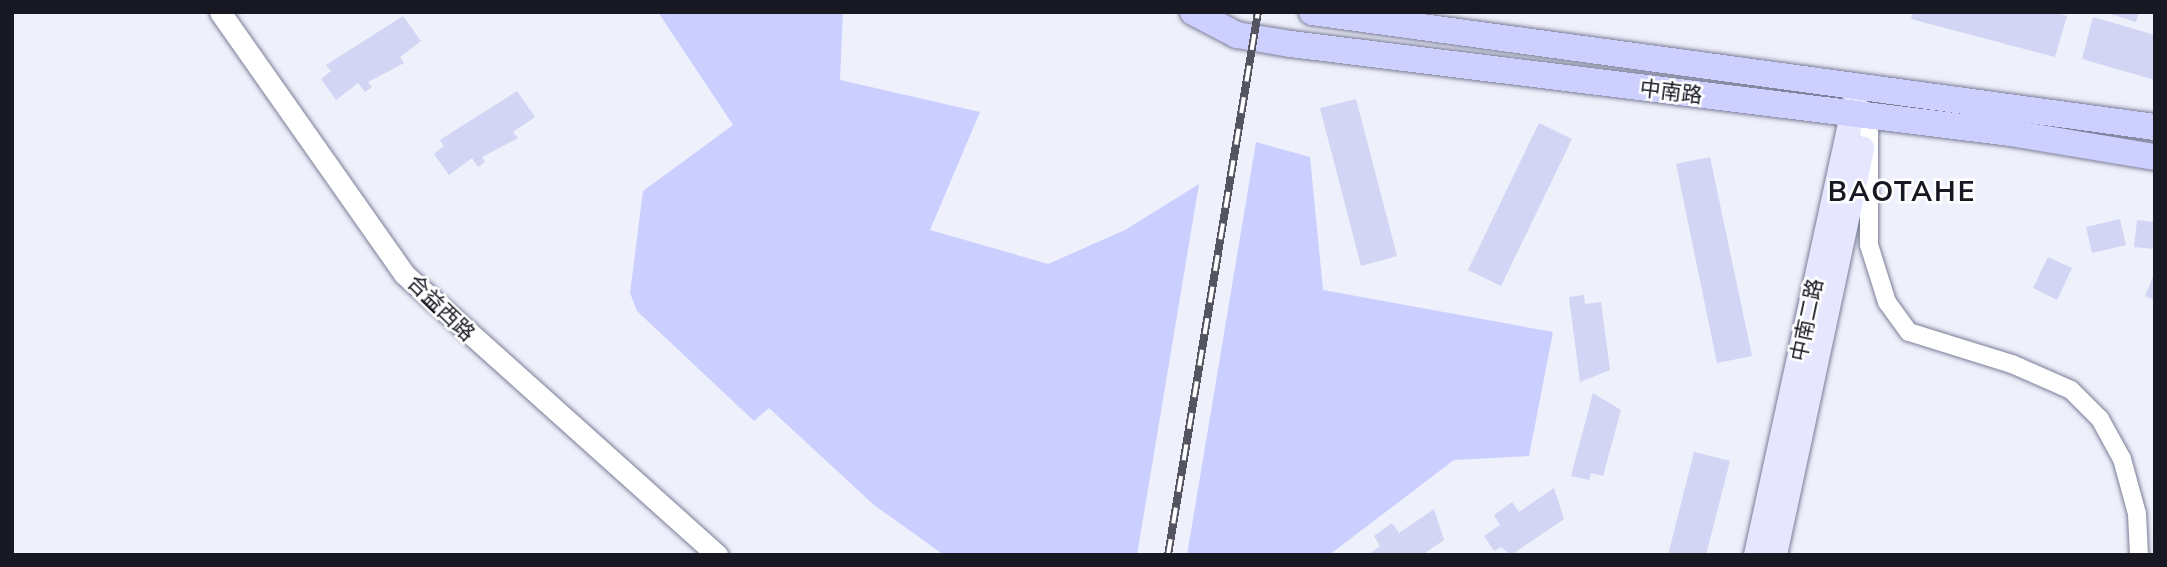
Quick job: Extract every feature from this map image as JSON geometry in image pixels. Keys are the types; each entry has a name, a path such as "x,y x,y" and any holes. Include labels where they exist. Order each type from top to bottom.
{"main road":[{"name":"中南路","path":"1193,12 1237,35 1291,44 1860,115 2155,157"},
{"name":"中南路","path":"1312,12 1343,14 2155,127"},
{"name":"中南二路","path":"1775,555 1866,86"},
{"name":"中南二路","path":"1756,555 1860,115"}],"street":[{"name":"合益西路","path":"220,12 404,274 717,555"},
{"path":"1860,115 1869,245 1886,302 1909,332 2012,364 2071,390 2100,419 2122,459 2137,514 2139,555"}],"shaded area":[{"path":"658,12 843,12 840,80 980,112 930,230 1048,264 1125,230 1199,184 1137,555 944,555 874,505 769,408 754,421 637,311 630,293 643,191 733,125"},
{"path":"1256,142 1310,157 1323,290 1553,332 1529,456 1454,460 1329,555 1187,555"}],"building":[{"path":"1913,12 2054,12 2067,16 2055,57 1911,19"},
{"path":"2104,12 2139,12 2136,22"},
{"path":"403,16 421,41 400,57 404,63 368,82 372,87 365,92 358,83 336,100 321,79 331,71 326,65"},
{"path":"2093,17 2155,35 2155,80 2082,59"},
{"path":"517,91 535,117 513,132 518,138 482,157 485,162 478,167 472,158 449,175 434,154 444,146 440,140"},
{"path":"1356,99 1397,256 1361,266 1320,108"},
{"path":"1539,123 1572,139 1501,286 1468,270"},
{"path":"1710,157 1752,356 1717,363 1676,164"},
{"path":"2120,219 2126,245 2092,253 2086,227"},
{"path":"2137,220 2155,222 2155,249 2134,247"},
{"path":"2048,257 2072,268 2057,300 2033,288"},
{"path":"2155,272 2155,300 2145,296"},
{"path":"1584,295 1585,304 1601,302 1610,370 1580,382 1569,297"},
{"path":"1593,393 1621,410 1603,476 1591,473 1589,480 1571,476"},
{"path":"1694,452 1730,461 1706,555 1668,555"},
{"path":"1554,488 1564,519 1511,555 1501,547 1494,551 1484,536 1500,525 1494,515 1512,502 1519,512"},
{"path":"1434,509 1444,540 1422,555 1368,555 1380,546 1374,536 1392,523 1399,533"}],"railway":[{"path":"1168,555 1258,12"}],"district":[{"name":"BAOTAHE","path":"1902,192"}]}
